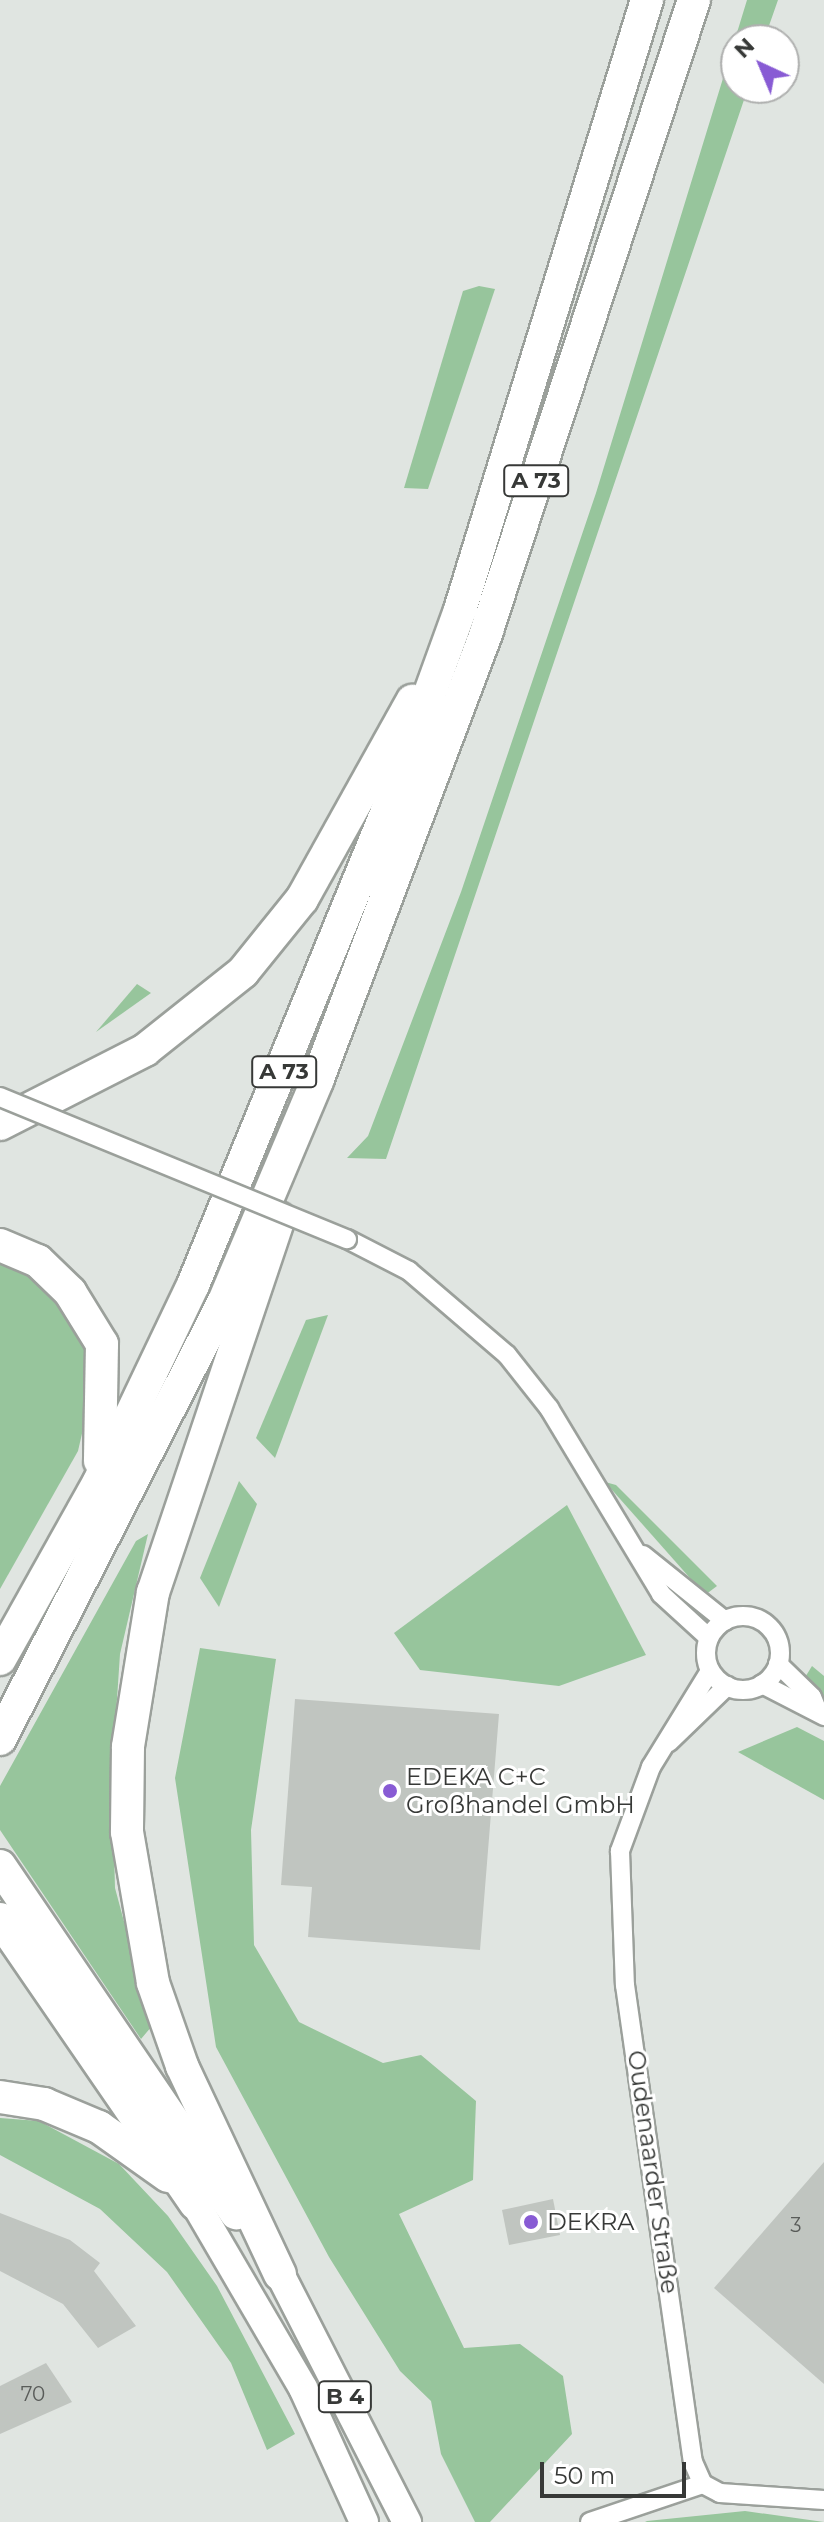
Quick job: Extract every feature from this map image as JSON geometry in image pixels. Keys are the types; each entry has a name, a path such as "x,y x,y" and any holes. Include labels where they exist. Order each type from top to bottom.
{"highway":[{"name":"A 73","path":"0,1659 99,1482 277,1090 444,652 647,0"},
{"name":"A 73","path":"0,1739 225,1299 317,1081 487,630 694,0"},
{"path":"0,1124 145,1050 243,972 302,899 444,652"},
{"path":"280,2274 182,2066 153,1983 127,1832 128,1747 153,1592 298,1161 317,1081"},
{"path":"0,1245 38,1261 70,1292 102,1344 106,1381 99,1482"},
{"path":"0,1866 280,2274"},
{"path":"0,1919 195,2203"},
{"path":"0,2097 44,2104 99,2127 195,2203"},
{"name":"B 4","path":"195,2203 303,2388 364,2522"},
{"name":"B 4","path":"280,2274 407,2522"}],"street":[{"path":"0,1097 347,1239 409,1271 507,1355 549,1408 661,1594 709,1638"},
{"path":"634,1549 725,1621"},
{"path":"747,1617 768,1626 778,1664 812,1697 821,1714 798,1709 762,1684 727,1686 710,1671 709,1638 725,1621 747,1617"},
{"path":"762,1684 778,1664"},
{"name":"Oudenaarder Straße","path":"703,2484 693,2462 618,1937 620,1851 632,1808 710,1671"},
{"name":"Oudenaarder Straße","path":"667,1744 727,1686"},
{"path":"590,2522 703,2484 720,2493 824,2500"}],"green space":[{"path":"747,0 778,0 770,24 740,24"},
{"path":"720,88 720,104 743,104 386,1159 347,1158 368,1136 461,892 596,493"},
{"path":"479,286 495,289 428,489 404,488 463,291"},
{"path":"137,984 151,993 96,1032"},
{"path":"0,1253 45,1277 75,1313 94,1381 78,1451 0,1589"},
{"path":"328,1315 275,1458 256,1438 306,1320"},
{"path":"239,1481 257,1504 219,1607 200,1578"},
{"path":"605,1482 616,1485 717,1586 705,1595"},
{"path":"567,1505 646,1655 559,1686 420,1670 394,1633"},
{"path":"148,1534 120,1654 112,1774 115,1888 152,2026 141,2039 0,1830 0,1786 136,1541"},
{"path":"200,1648 276,1659 251,1830 254,1945 299,2022 383,2063 421,2055 476,2101 473,2180 399,2214 464,2348 520,2344 563,2376 572,2434 490,2522 475,2522 441,2454 431,2401 400,2371 329,2257 216,2047 175,1778"},
{"path":"812,1666 824,1676 824,1696 804,1679"},
{"path":"797,1727 824,1741 824,1800 738,1752"},
{"path":"0,2118 39,2121 119,2164 168,2216 217,2286 295,2434 267,2450 231,2363 167,2272 100,2209 0,2155"},
{"path":"745,2511 824,2522 645,2522 647,2521"}],"building":[{"name":"EDEKA C+C Großhandel GmbH","path":"295,1699 499,1714 480,1950 308,1937 312,1887 281,1885"},
{"path":"824,2162 824,2384 714,2288"},
{"name":"DEKRA","path":"553,2199 560,2235 509,2245 502,2210"},
{"path":"0,2213 70,2240 100,2263 94,2271 136,2326 98,2348 63,2304 0,2271"},
{"path":"46,2363 72,2402 0,2434 0,2386"}],"place":[{"name":"EDEKA C+C Großhandel GmbH","path":"390,1791"},
{"name":"DEKRA","path":"531,2222"}]}
